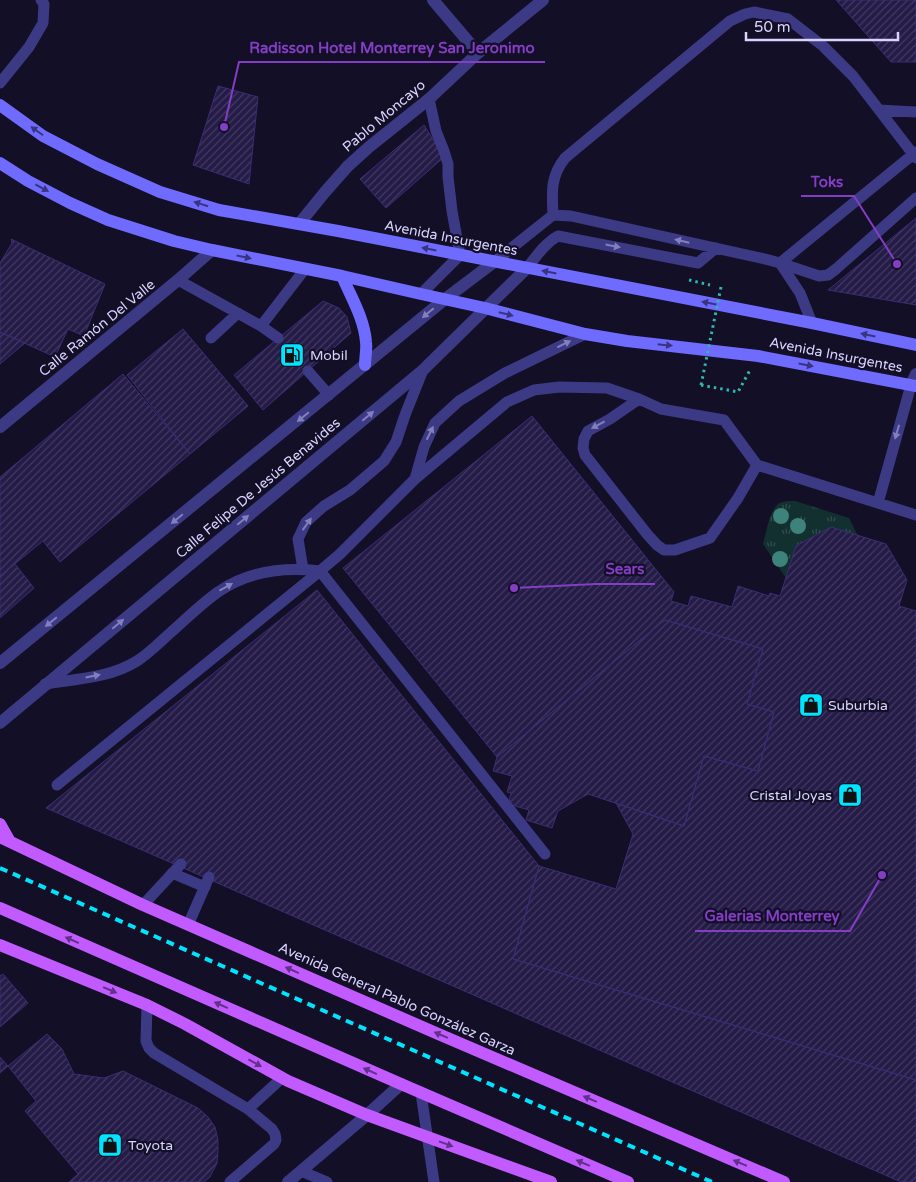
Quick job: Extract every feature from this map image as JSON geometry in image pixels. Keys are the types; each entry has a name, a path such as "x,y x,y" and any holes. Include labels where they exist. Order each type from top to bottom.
{"main road":[{"name":"Avenida Insurgentes","path":"0,105 43,136 97,164 160,192 219,210 338,231 916,345"},
{"name":"Avenida Insurgentes","path":"0,163 28,181 70,203 108,220 174,241 485,308 585,334 627,341 758,356 914,382"},
{"path":"342,276 363,327 366,343 365,365"},
{"path":"0,824 5,839"},
{"name":"Avenida General Pablo González Garza","path":"5,839 188,925 436,1034 784,1182"},
{"path":"0,908 628,1182"},
{"path":"0,944 185,1024 282,1078 367,1115 543,1181"}],"street":[{"path":"433,0 478,53"},
{"name":"Pablo Moncayo","path":"299,224 348,166 429,99 478,53 542,0"},
{"name":"Calle Ramón Del Valle","path":"0,427 212,250"},
{"name":"Calle Felipe De Jesús Benavides","path":"0,663 445,299 494,262"},
{"name":"Calle Felipe De Jesús Benavides","path":"0,723 424,370 527,268"},
{"path":"288,1182 401,1084"}],"lane":[{"path":"0,83 29,47 43,23 44,4 41,0"},
{"path":"553,215 552,186 558,166 565,158 730,21 754,12 788,19 823,46 853,76 915,155 780,263"},
{"path":"421,294 460,255 452,211 448,164 436,131 429,99"},
{"path":"879,110 916,112"},
{"path":"494,262 553,215 571,216 716,248 780,263 819,276 828,274 836,269 916,198"},
{"path":"527,268 541,250 558,236 698,263 716,248"},
{"path":"780,263 800,293 812,323"},
{"path":"261,326 305,269"},
{"path":"178,280 261,326 278,338"},
{"path":"211,338 238,313"},
{"path":"415,479 424,447 435,423 459,401 505,373 585,334"},
{"path":"303,569 298,539 306,522 324,506 350,490 384,461 396,442 424,370"},
{"path":"308,371 329,395"},
{"path":"878,503 914,382"},
{"path":"57,785 340,554 415,479 507,402 534,390 559,387 607,388 661,409 724,420 757,465 916,515"},
{"path":"639,399 610,419 588,431 584,439 583,448 585,455 656,545 664,550 675,550 710,538 738,498 757,465"},
{"path":"45,684 97,676 118,670 138,661 219,592 242,578 266,572 303,569 320,571 546,854"},
{"path":"143,905 180,864"},
{"path":"172,873 207,882 188,925"},
{"path":"147,1006 146,1041 149,1048 154,1053 248,1109 272,1129 275,1134 276,1140 274,1144 230,1182"},
{"path":"248,1109 282,1078"},
{"path":"421,1093 434,1182"},
{"path":"301,1171 327,1182"}],"path":[{"path":"698,263 689,280 720,287 701,386 738,392 758,356"}],"green space":[{"path":"795,501 849,518 858,536 831,527 796,546 786,578 763,544 774,509 779,503"}],"building":[{"path":"836,0 916,0 916,62 891,62"},
{"path":"218,86 258,97 249,184 193,165"},
{"path":"424,125 444,157 386,208 360,179"},
{"path":"916,218 916,305 828,290"},
{"path":"11,239 105,284 84,336 68,329 55,357 0,332 0,263 12,243"},
{"name":"Mobil","path":"323,301 339,308 347,317 351,333 263,410 234,375"},
{"path":"183,329 248,406 190,454 127,375"},
{"path":"0,332 25,343 0,364"},
{"path":"123,374 190,454 60,562 43,541 0,576 0,477"},
{"path":"532,416 674,592 671,601 688,606 691,596 732,607 738,586 769,596 770,593 780,596 796,546 831,527 886,544 907,580 899,606 916,611 916,1080 513,959 539,866 616,889 633,834 616,803 684,826 704,756 758,771 774,712 747,704 763,649 665,620 497,757 343,568"},
{"path":"15,564 34,588 0,618 0,576"},
{"path":"317,590 539,866 513,959 916,1080 916,1182 901,1182 46,808"},
{"path":"665,620 763,649 747,704 774,712 758,771 704,756 684,826 588,794 558,811 552,828 526,820 529,810 508,804 511,793 507,792 512,776 493,771 497,757"},
{"path":"3,974 28,1003 0,1027 0,976"},
{"path":"47,1034 62,1049 74,1074 104,1078 123,1071 198,1108 215,1127 218,1140 217,1163 210,1177 204,1182 69,1182 78,1174 25,1111 36,1101 8,1066"},
{"path":"0,1057 8,1066 0,1073"}],"railway":[{"path":"0,868 712,1182"}],"place":[{"name":"Radisson Hotel Monterrey San Jeronimo","path":"224,127"},
{"name":"Toks","path":"897,264"},
{"name":"Mobil","path":"292,355"},
{"name":"Sears","path":"514,588"},
{"name":"Suburbia","path":"811,705"},
{"name":"Cristal Joyas","path":"850,795"},
{"name":"Galerias Monterrey","path":"882,875"},
{"name":"Toyota","path":"110,1145"}]}
